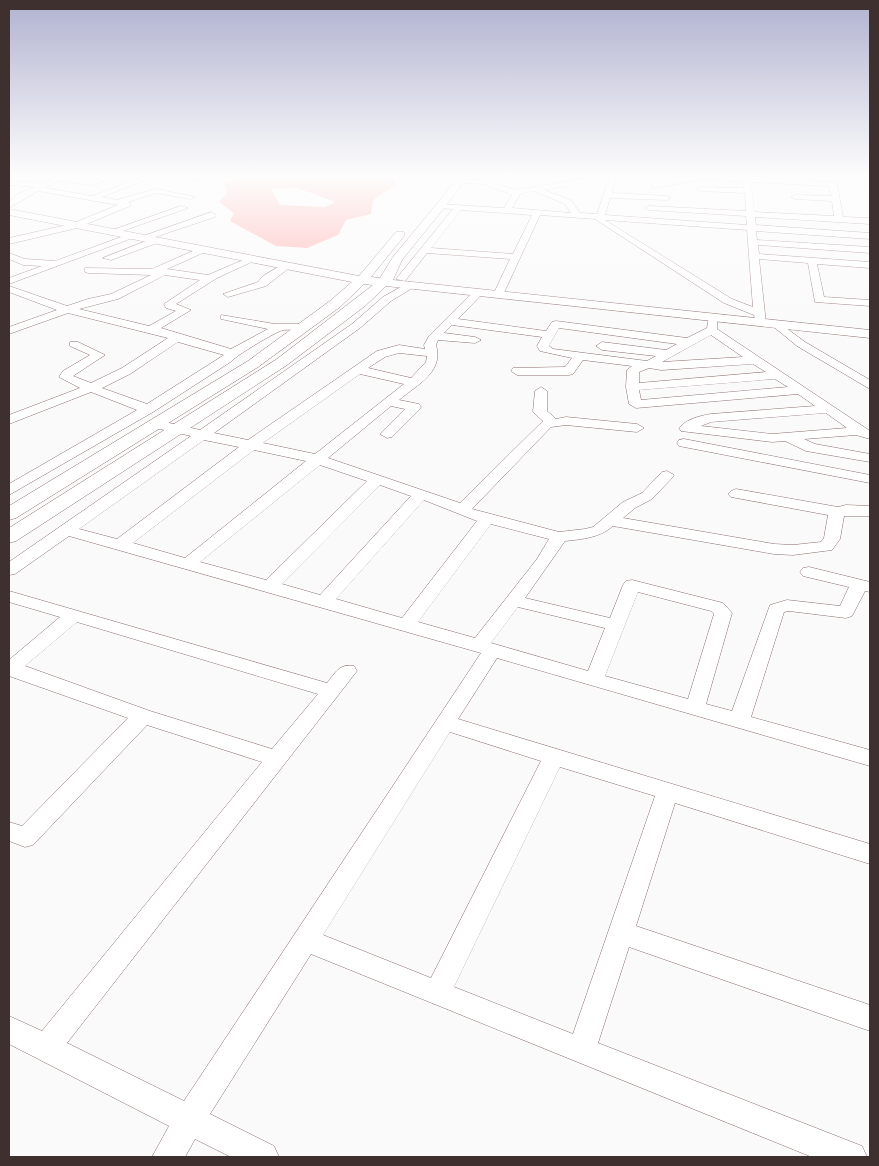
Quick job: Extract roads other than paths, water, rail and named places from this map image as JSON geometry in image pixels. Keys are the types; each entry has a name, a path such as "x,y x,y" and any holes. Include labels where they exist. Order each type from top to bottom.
{"street":[{"path":"9,241 59,229"},
{"path":"91,229 339,274 478,293 500,293 712,324 759,318"},
{"path":"83,243 120,229"},
{"path":"9,281 164,229"},
{"path":"9,537 335,304 365,277 404,229"},
{"path":"9,570 361,323 387,299 395,281 398,259 418,229"},
{"path":"9,514 167,423 282,362 360,303 395,281 441,229"},
{"path":"500,293 529,229"},
{"path":"613,229 759,318 778,325 870,334"},
{"path":"752,229 759,318"},
{"path":"773,229 870,236"},
{"path":"108,258 154,241"},
{"path":"753,242 870,250"},
{"path":"153,272 202,250"},
{"path":"424,250 515,257"},
{"path":"9,256 27,262 56,264"},
{"path":"754,256 870,265"},
{"path":"151,329 185,312 185,308 170,306 169,304 210,278 252,259"},
{"path":"812,261 820,300 870,303"},
{"path":"228,294 262,284 266,278 288,265"},
{"path":"88,270 164,272 210,278"},
{"path":"9,331 96,300 114,297 164,272"},
{"path":"395,281 870,329"},
{"path":"9,289 67,310 151,329 231,353 243,349 279,327"},
{"path":"186,565 414,382 433,362 433,353 430,346 435,336 478,293"},
{"path":"225,316 279,327 303,327"},
{"path":"449,321 549,337"},
{"path":"668,354 586,348 546,351 543,346 556,324 688,342"},
{"path":"712,324 668,354 633,370 632,387 636,404 802,390"},
{"path":"712,324 758,360 866,433"},
{"path":"778,325 801,344 870,385"},
{"path":"435,336 475,340"},
{"path":"9,420 91,388 126,371 176,338"},
{"path":"74,344 99,355 65,377 148,409 167,423 202,435 318,459 487,519 559,537 594,532 629,505 647,496 667,475"},
{"path":"586,348 648,364 666,366 758,360"},
{"path":"517,371 569,371 586,348"},
{"path":"119,546 251,446 381,354 392,350 433,353"},
{"path":"9,490 148,409 228,358 231,353"},
{"path":"359,370 414,382"},
{"path":"632,387 779,374"},
{"path":"541,390 540,412 552,422"},
{"path":"387,434 414,407 390,402"},
{"path":"831,409 710,418 700,420 686,428 765,437 866,433"},
{"path":"462,510 552,422 566,421 637,428"},
{"path":"787,437 811,448 870,458"},
{"path":"684,443 870,479"},
{"path":"268,588 376,481"},
{"path":"736,494 838,512 870,512"},
{"path":"323,603 420,495"},
{"path":"609,521 704,536 774,550 793,550 820,547 831,543 835,516 838,512"},
{"path":"406,625 487,519"},
{"path":"66,530 268,588 485,647 870,758"},
{"path":"168,1157 189,1120 445,723 512,600 544,561 559,537"},
{"path":"739,721 776,609 787,605 846,612 866,583 809,572"},
{"path":"594,679 632,585 721,610 722,618 695,708"},
{"path":"9,596 331,691"},
{"path":"512,600 616,626"},
{"path":"9,669 74,615"},
{"path":"9,669 277,760"},
{"path":"46,1048 347,671"},
{"path":"9,831 25,838 143,716"},
{"path":"445,723 668,790 870,854"},
{"path":"437,994 554,756"},
{"path":"581,1051 668,790"},
{"path":"620,932 870,1018"},
{"path":"305,940 851,1157"},
{"path":"9,1028 263,1157"}]}
